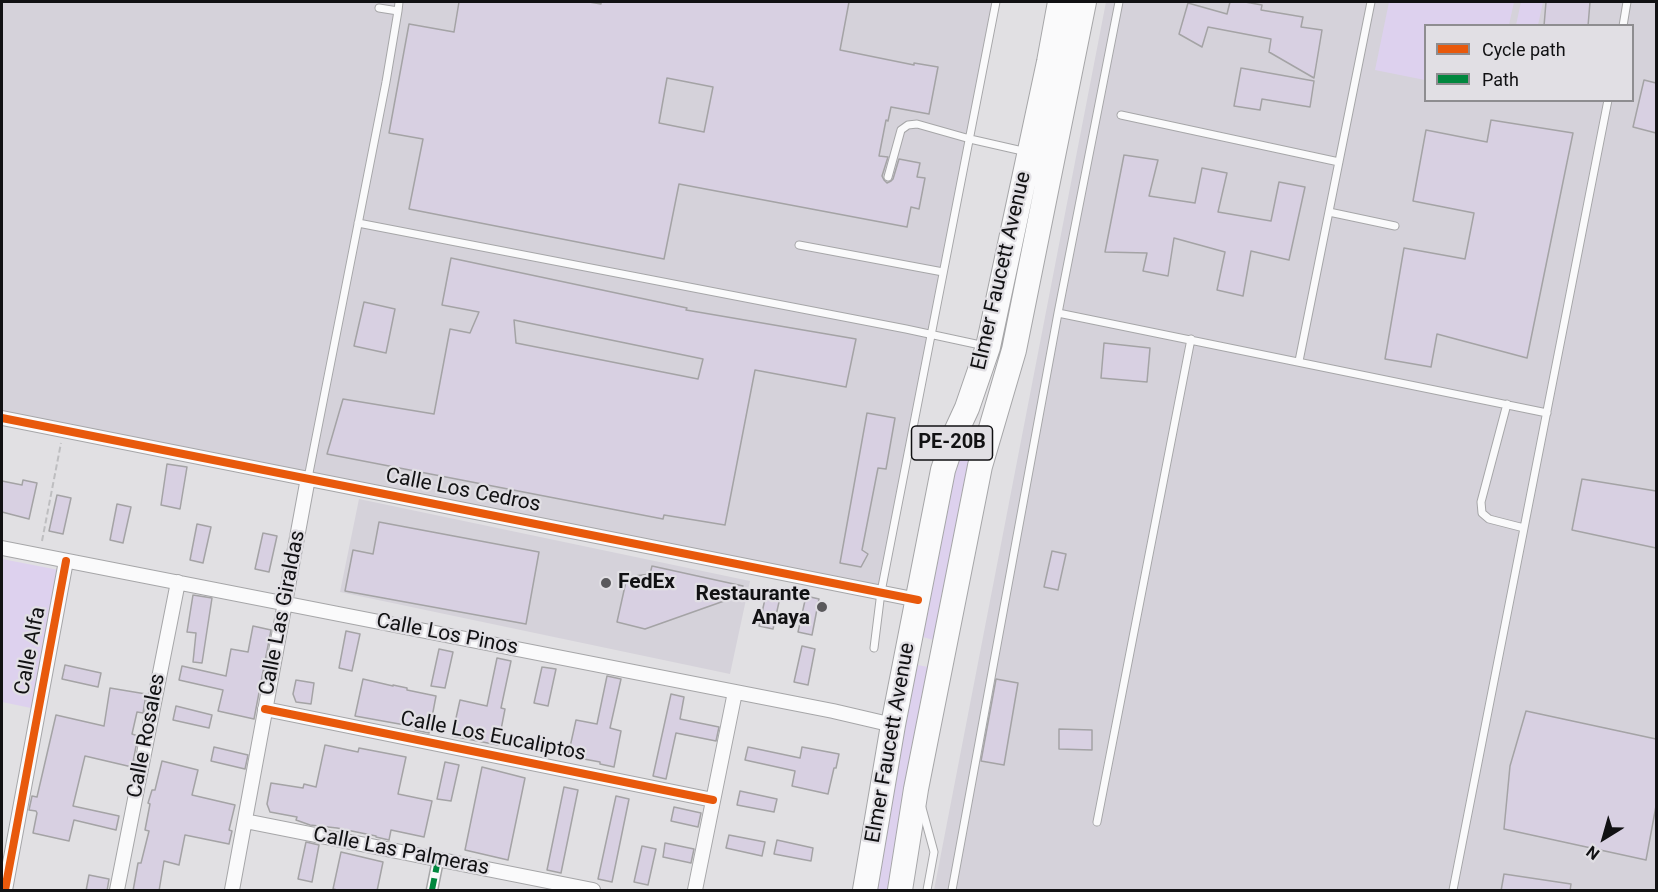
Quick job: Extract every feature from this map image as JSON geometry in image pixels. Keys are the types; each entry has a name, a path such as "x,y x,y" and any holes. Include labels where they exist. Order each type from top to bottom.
{"highway":[{"name":"Elmer Faucett Avenue","path":"1041,154 1060,2"},
{"name":"Elmer Faucett Avenue","path":"900,891 916,789 1041,154 1084,2"},
{"name":"Elmer Faucett Avenue","path":"865,891 893,724 943,470 955,434 967,408 1001,348"},
{"path":"908,650 942,656"}],"street":[{"name":"Calle Los Cedros","path":"2,418 918,600"},
{"name":"Calle Las Giraldas","path":"232,891 308,478"},
{"name":"Calle Los Pinos","path":"2,548 893,724"},
{"name":"Calle Alfa","path":"5,890 66,561"},
{"name":"Calle Rosales","path":"117,891 178,582"},
{"path":"695,891 735,692"},
{"name":"Calle Los Eucaliptos","path":"265,709 713,800"},
{"name":"Calle Las Palmeras","path":"245,821 593,891"},
{"path":"432,891 438,860"}],"lane":[{"path":"308,478 386,82 399,2"},
{"name":"Elmer Faucett Avenue","path":"873,648 881,592 996,2"},
{"path":"952,891 1058,313 1119,2"},
{"path":"1299,361 1371,2"},
{"path":"1623,24 1627,2"},
{"path":"379,8 398,11"},
{"path":"1453,891 1608,102"},
{"path":"1121,115 1339,162"},
{"path":"888,177 901,130 908,125 917,124 970,139 1041,154"},
{"path":"1329,212 1395,226"},
{"path":"358,223 1001,348"},
{"path":"799,245 943,272"},
{"path":"1058,313 1547,413"},
{"path":"1097,822 1191,339"},
{"path":"1507,404 1481,502 1482,513 1489,519 1524,528"},
{"path":"916,789 934,852 927,891"}],"path":[{"path":"40,555 63,430"}],"shaded area":[{"path":"2,2 992,2 879,588 2,415"},
{"path":"1106,2 1656,2 1656,890 934,890"},
{"path":"1389,2 1514,2 1509,24 1424,24 1424,80 1375,70"},
{"path":"1521,2 1543,2 1538,24 1516,24"},
{"path":"981,427 933,640 920,636 951,478 966,446"},
{"path":"359,499 750,581 730,674 340,592"},
{"path":"2,559 59,570 31,708 2,702"},
{"path":"912,664 928,667 890,890 877,890"}],"building":[{"path":"459,2 589,2 601,4 601,2 849,2 840,50 914,65 914,63 938,67 929,114 891,107 879,156 888,157 882,176 887,183 893,179 899,159 920,163 917,177 925,178 919,209 911,207 907,227 679,184 664,259 409,209 423,139 389,133 409,24 454,32","holes":["667,78 713,87 704,132 659,123"]},
{"path":"1230,2 1262,5 1261,10 1303,17 1301,27 1322,30 1314,78 1269,52 1271,39 1208,27 1202,47 1179,34 1188,3 1227,14"},
{"path":"1546,2 1590,2 1588,24 1544,24"},
{"path":"1241,68 1314,81 1310,107 1262,99 1260,110 1234,106"},
{"path":"1644,80 1656,83 1656,133 1633,127"},
{"path":"1491,120 1573,133 1527,358 1437,334 1431,367 1385,359 1404,248 1465,259 1474,213 1413,201 1426,130 1487,142"},
{"path":"1124,155 1158,160 1149,196 1195,203 1202,168 1227,173 1218,212 1271,221 1279,182 1305,187 1289,260 1251,251 1243,296 1217,290 1225,252 1174,238 1168,276 1143,271 1147,253 1105,252"},
{"path":"451,258 687,308 686,310 856,339 846,387 755,370 725,525 664,515 663,519 327,454 343,399 434,414 450,329 470,333 479,312 442,305","holes":["514,320 703,359 698,379 516,343"]},
{"path":"364,302 395,309 386,353 354,346"},
{"path":"1104,343 1150,348 1147,382 1101,378"},
{"path":"867,413 895,418 886,469 878,468 862,550 868,554 861,567 840,563"},
{"path":"167,464 187,467 180,509 161,505"},
{"path":"1582,479 1656,491 1656,548 1572,530"},
{"path":"23,480 37,483 29,519 2,512 2,481 22,485"},
{"path":"57,495 71,498 63,534 49,531"},
{"path":"117,504 131,507 123,543 110,540"},
{"path":"379,522 539,552 526,624 345,591 353,550 373,554"},
{"path":"197,524 211,527 203,563 190,560"},
{"path":"263,533 277,536 269,572 255,569"},
{"path":"1052,551 1066,554 1058,590 1044,587"},
{"path":"652,566 743,586 741,595 645,629 617,622 627,577 650,574"},
{"path":"767,590 781,593 773,629 759,626"},
{"path":"193,595 212,598 202,663 193,662 196,633 187,632"},
{"path":"806,596 819,599 812,635 798,632"},
{"path":"253,626 271,630 254,719 218,711 223,690 179,680 182,666 226,676 231,649 248,652"},
{"path":"346,631 360,634 352,671 339,668"},
{"path":"802,646 815,649 808,685 794,682"},
{"path":"439,649 453,652 445,688 431,686"},
{"path":"497,658 511,661 501,708 505,709 498,745 452,736 460,700 487,706"},
{"path":"65,665 101,673 98,687 62,679"},
{"path":"542,667 556,669 548,706 534,703"},
{"path":"607,676 621,679 610,728 621,731 614,767 568,756 576,720 597,724"},
{"path":"363,679 436,696 429,733 415,730 416,727 355,716"},
{"path":"996,679 1018,683 1004,765 981,761"},
{"path":"296,680 314,683 311,704 296,702 293,694"},
{"path":"110,688 146,694 143,713 137,712 132,734 138,736 132,767 85,756 73,806 119,816 116,830 74,820 69,841 33,833 37,813 29,810 32,796 37,797 56,715 104,726"},
{"path":"671,694 684,697 680,719 719,727 716,741 676,733 666,779 653,776"},
{"path":"176,706 212,715 209,728 173,720"},
{"path":"1526,711 1656,739 1656,806 1646,860 1504,829 1510,766"},
{"path":"1059,729 1092,730 1092,750 1059,749"},
{"path":"325,745 358,752 359,748 406,757 398,794 432,801 424,837 391,830 389,840 337,828 310,825 296,820 297,817 270,812 267,804 271,783 303,788 304,784 316,787"},
{"path":"214,747 248,755 245,769 211,761"},
{"path":"748,747 800,758 802,747 839,754 828,794 792,786 795,771 745,760"},
{"path":"162,761 198,770 192,795 235,805 229,830 232,831 229,844 185,835 179,865 164,861 159,891 133,891 138,863 141,863 149,831 145,830 150,804 148,803 152,790 155,790"},
{"path":"445,762 459,765 451,801 437,799"},
{"path":"482,767 525,778 508,860 465,850"},
{"path":"564,787 578,790 561,873 547,870"},
{"path":"740,791 777,799 774,812 737,805"},
{"path":"616,796 629,799 612,882 598,879"},
{"path":"674,807 701,813 698,827 671,821"},
{"path":"729,835 765,842 762,856 726,848"},
{"path":"777,840 813,848 811,861 774,854"},
{"path":"306,842 319,845 312,882 298,879"},
{"path":"665,843 694,849 691,863 663,857"},
{"path":"642,846 656,849 648,885 634,882"},
{"path":"341,852 383,862 377,891 333,889"},
{"path":"1504,874 1571,884 1570,891 1501,891"},
{"path":"89,875 109,879 107,891 86,891"}],"marked path":[{"path":"432,890 438,860"}],"cycle path":[{"path":"2,418 918,600"},
{"path":"5,890 66,561"},
{"path":"265,709 713,800"}],"place":[{"name":"FedEx","path":"606,583"},
{"name":"Restaurante Anaya","path":"822,607"}]}
